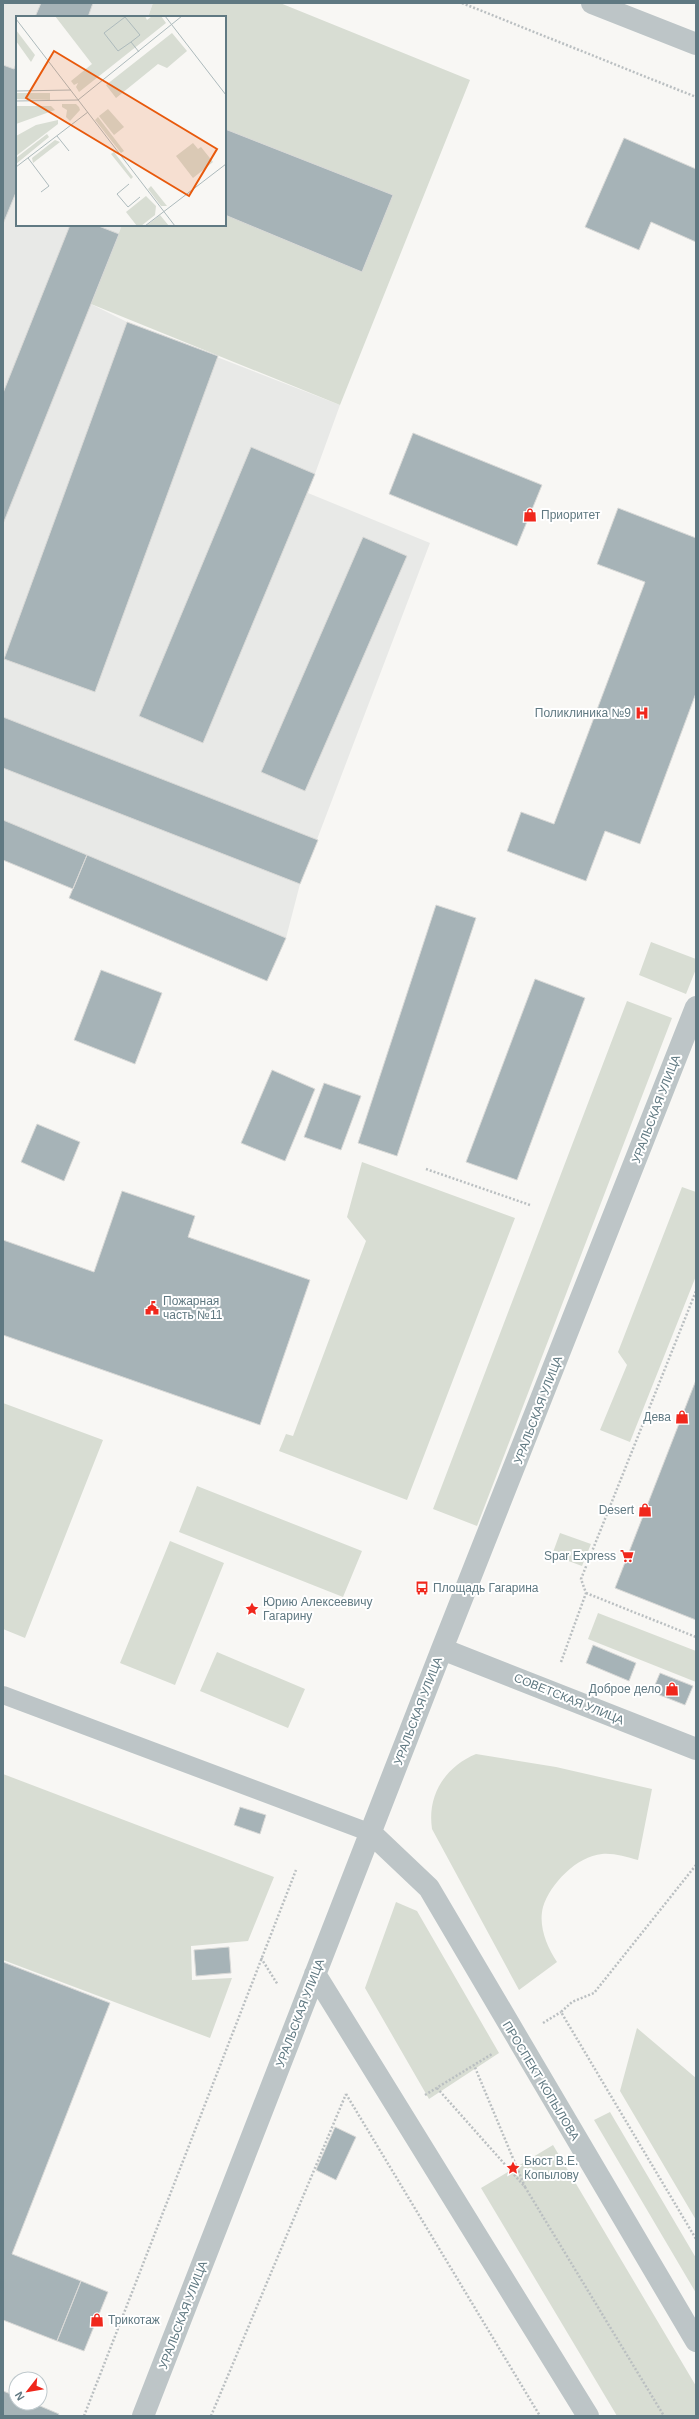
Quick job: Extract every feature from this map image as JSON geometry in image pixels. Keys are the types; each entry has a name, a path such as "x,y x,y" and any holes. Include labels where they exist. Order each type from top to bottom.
{"street":[{"path":"592,3 696,44"},
{"name":"УРАЛЬСКАЯ УЛИЦА","path":"143,2416 442,1649 696,1008"},
{"name":"СОВЕТСКАЯ УЛИЦА","path":"442,1649 696,1749"},
{"name":"ПРОСПЕКТ КОПЫЛОВА","path":"371,1833 428,1888 696,2341"},
{"path":"315,1974 588,2416"}],"lane":[{"path":"3,1694 371,1833"}],"path":[{"path":"462,3 696,97"},
{"path":"426,1169 530,1205"},
{"path":"567,1664 560,1661 586,1593 581,1579 696,1291"},
{"path":"586,1593 696,1637"},
{"path":"696,1865 594,1993 572,2002 561,2012 696,2239"},
{"path":"84,2416 296,1870"},
{"path":"261,1958 278,1985"},
{"path":"424,2096 493,2053"},
{"path":"474,2065 525,2187 664,2416"},
{"path":"437,2088 525,2187"},
{"path":"210,2416 346,2094 540,2416"}],"shaded area":[{"path":"3,3 153,3 148,16 16,16 16,226 122,226 91,304 127,322 340,405 308,493 430,543 300,884 286,938 267,981 69,898 73,889 3,860"},
{"path":"153,3 280,3 470,80 340,405 91,304 122,226 226,226 226,16 148,16"},
{"path":"651,942 696,959 696,969 686,994 639,975"},
{"path":"627,1001 672,1018 477,1526 433,1509"},
{"path":"362,1162 515,1218 407,1500 279,1451 286,1434 293,1436 366,1241 347,1217"},
{"path":"682,1187 696,1192 696,1276 630,1442 600,1430 627,1365 618,1352"},
{"path":"3,1403 103,1440 25,1638 3,1629"},
{"path":"197,1486 362,1551 343,1597 179,1532"},
{"path":"560,1533 591,1544 582,1566 552,1555"},
{"path":"170,1541 224,1563 175,1685 120,1663"},
{"path":"598,1613 696,1651 696,1682 588,1639"},
{"path":"217,1652 305,1689 288,1728 200,1691"},
{"path":"476,1754 556,1767 652,1789 638,1860 611,1854 593,1856 574,1866 552,1889 543,1907 542,1922 544,1936 557,1962 519,1990 432,1829 432,1805 440,1784 455,1766"},
{"path":"3,1774 274,1877 248,1941 191,1946 192,1980 232,1978 210,2038 3,1960"},
{"path":"396,1902 417,1911 499,2053 429,2099 365,1988"},
{"path":"637,2028 696,2078 696,2220 620,2091"},
{"path":"610,2112 696,2258 696,2293 594,2120"},
{"path":"553,2145 696,2386 696,2416 617,2416 481,2188"}],"building":[{"path":"41,3 93,3 88,16 35,16"},
{"path":"16,64 16,192 3,224 3,65 14,69"},
{"path":"226,129 393,195 362,272 226,215"},
{"path":"624,138 696,169 696,242 651,222 639,250 585,227"},
{"path":"70,226 99,226 119,234 3,524 3,393"},
{"path":"127,322 218,356 95,692 4,659"},
{"path":"413,433 542,485 517,546 389,494"},
{"path":"251,447 315,474 203,743 139,716"},
{"name":"Поликлиника №9","path":"618,508 696,538 696,693 640,844 605,831 586,881 507,851 521,812 554,824 645,582 597,564"},
{"path":"363,537 407,556 305,791 261,772"},
{"path":"3,717 318,840 300,884 3,768"},
{"path":"3,820 87,855 73,889 3,860"},
{"path":"87,855 286,938 267,981 69,898"},
{"path":"436,905 476,918 397,1156 358,1143"},
{"path":"101,970 162,993 135,1064 74,1040"},
{"path":"535,979 585,998 517,1180 466,1162"},
{"path":"272,1070 315,1089 285,1161 241,1143"},
{"path":"324,1083 361,1096 341,1150 304,1137"},
{"path":"37,1124 80,1142 64,1181 21,1162"},
{"name":"Пожарная часть №11","path":"122,1191 195,1216 188,1237 310,1280 260,1425 3,1335 3,1240 94,1272"},
{"path":"696,1380 696,1620 615,1588"},
{"path":"593,1645 636,1663 629,1681 586,1663"},
{"name":"Доброе дело","path":"660,1673 693,1686 685,1705 652,1692"},
{"path":"240,1807 266,1815 260,1834 234,1825"},
{"path":"229,1947 231,1973 196,1976 194,1950"},
{"path":"3,1962 110,2003 12,2254 81,2281 57,2341 3,2320"},
{"path":"335,2127 356,2137 336,2180 316,2170"},
{"path":"81,2281 108,2292 84,2351 57,2341"},
{"path":"3,2391 8,2393 8,2411 48,2411 48,2409 59,2414 58,2416 3,2416"}],"place":[{"name":"Приоритет","path":"530,515"},
{"name":"Поликлиника №9","path":"642,713"},
{"name":"Пожарная часть №11","path":"152,1308"},
{"name":"Дева","path":"682,1417"},
{"name":"Desert","path":"645,1510"},
{"name":"Spar Express","path":"627,1556"},
{"name":"Площадь Гагарина","path":"422,1588"},
{"name":"Юрию Алексеевичу Гагарину","path":"252,1609"},
{"name":"Доброе дело","path":"672,1689"},
{"name":"Бюст В.Е. Копылову","path":"513,2168"},
{"name":"Трикотаж","path":"97,2320"}]}
